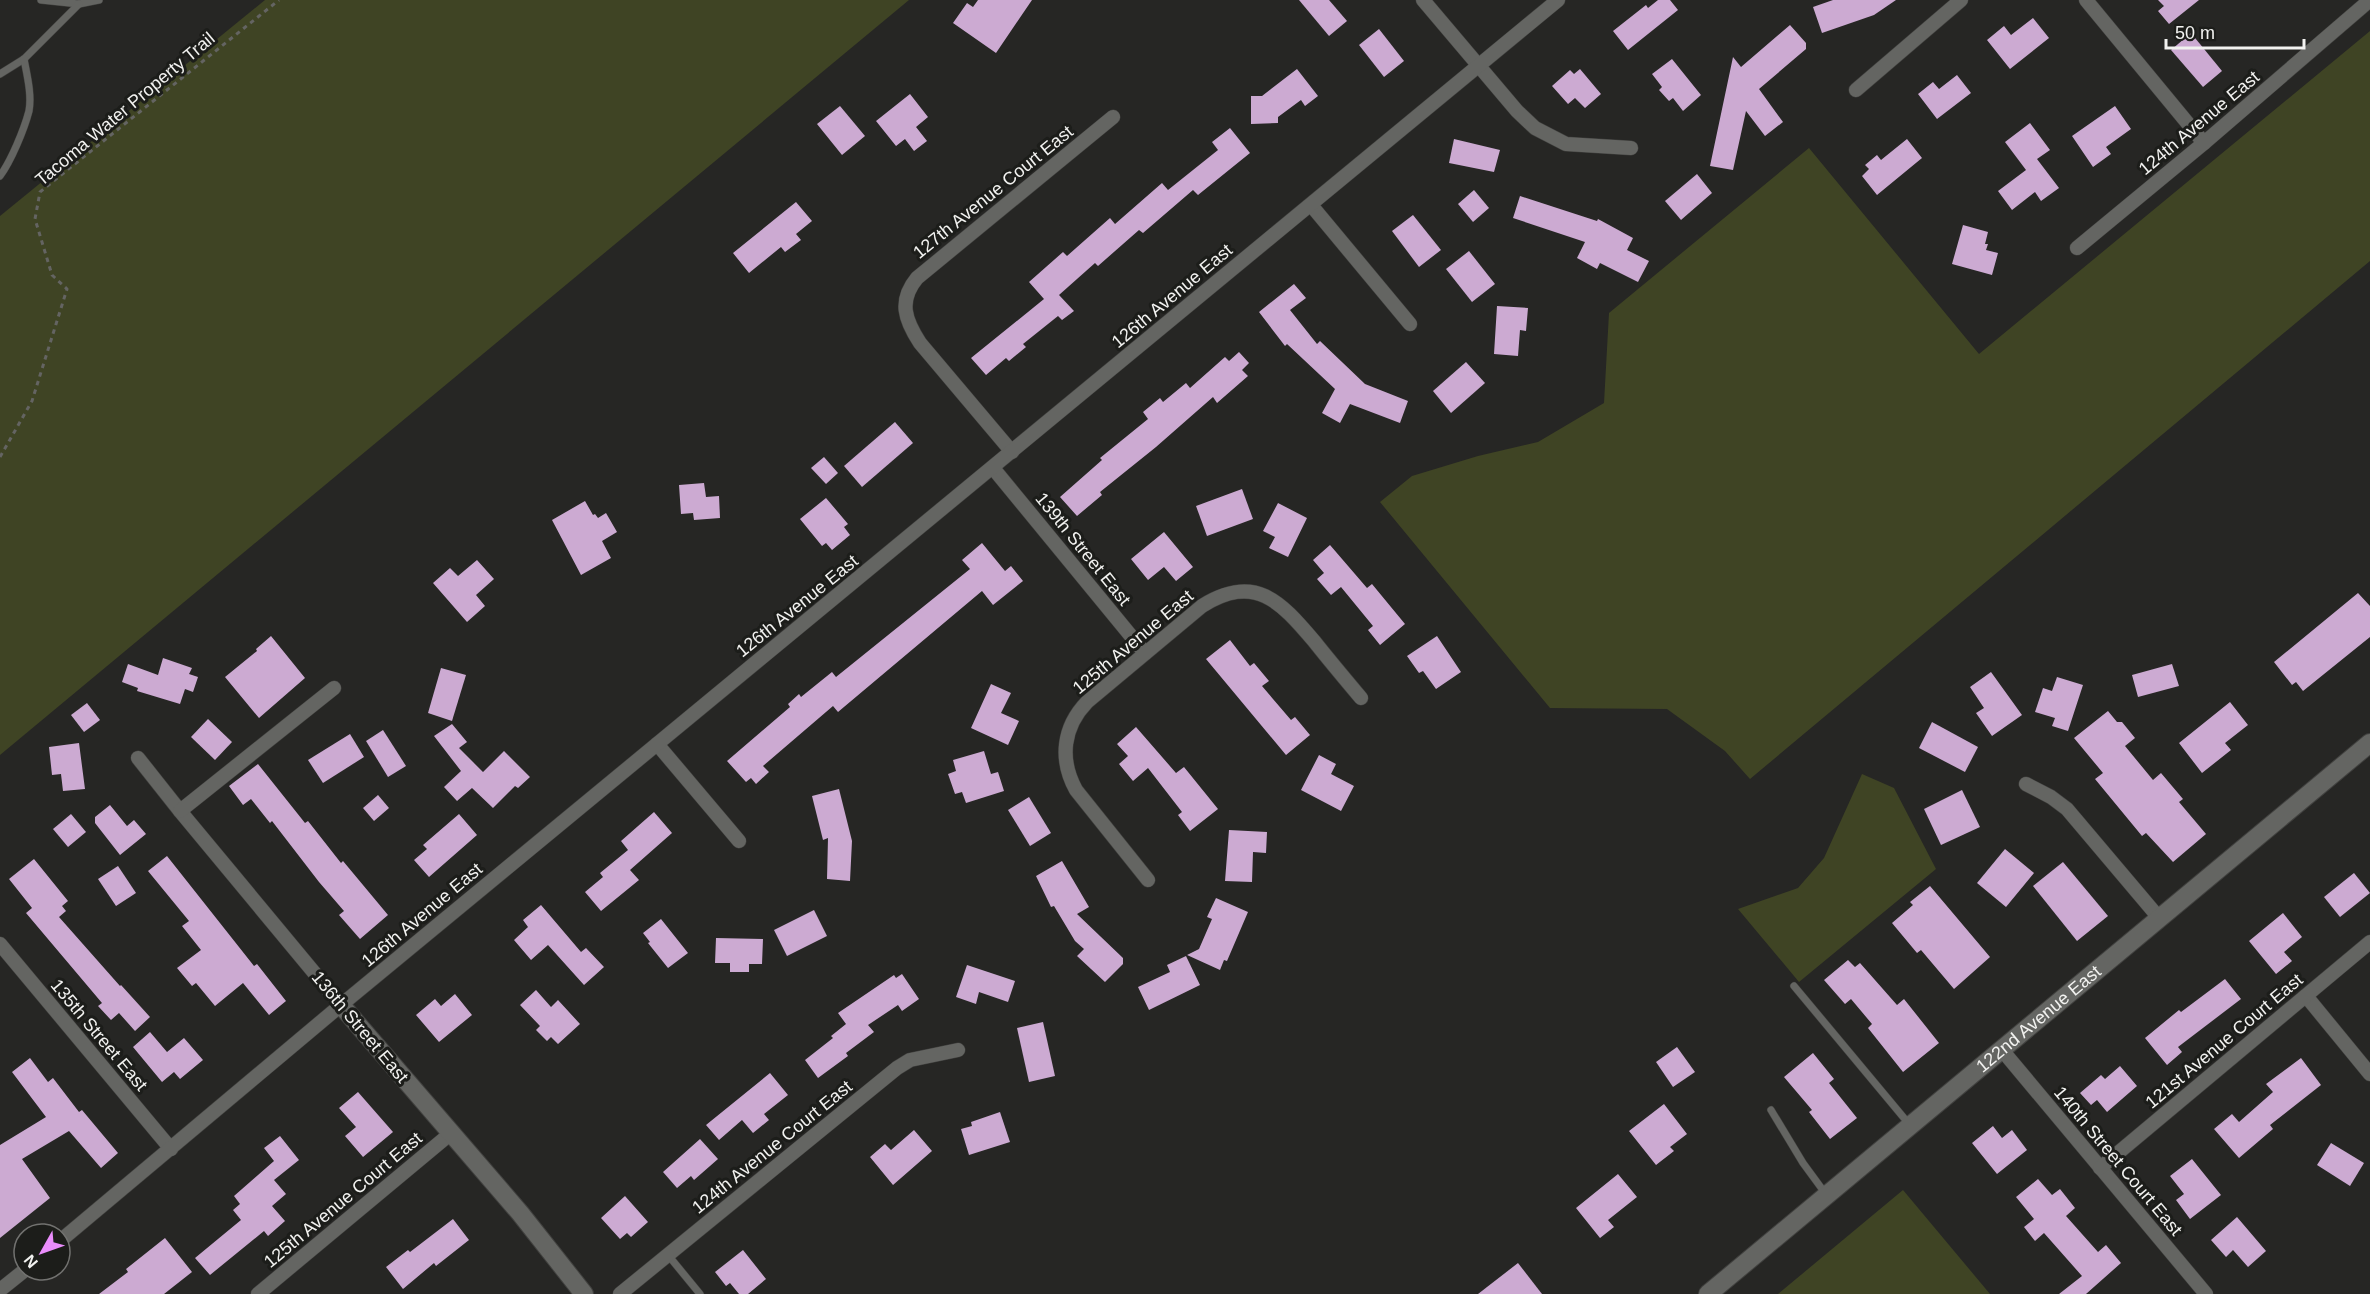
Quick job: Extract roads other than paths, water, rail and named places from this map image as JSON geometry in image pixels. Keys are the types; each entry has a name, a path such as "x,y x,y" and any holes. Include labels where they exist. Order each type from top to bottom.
{"main road":[{"name":"122nd Avenue East","path":"1708,1294 2370,743"},
{"name":"136th Street East","path":"341,1005 520,1213 585,1294"}],"street":[{"path":"1423,0 1535,129 1546,136 1573,145 1630,148"},
{"name":"126th Avenue East","path":"72,1231 341,1005 1558,0"},
{"path":"1856,90 1961,0"},
{"path":"2086,0 2204,143"},
{"name":"124th Avenue East","path":"2077,248 2204,143 2370,0"},
{"name":"127th Avenue Court East","path":"1012,452 920,343 908,323 905,314 906,302 912,284 918,278 1113,117"},
{"path":"1311,205 1410,324"},
{"name":"139th Street East","path":"993,468 1145,653"},
{"name":"125th Avenue East","path":"1148,880 1076,790 1068,773 1065,747 1073,720 1088,702 1145,653 1202,606 1218,596 1252,591 1273,599 1293,616 1361,698"},
{"path":"180,811 334,688"},
{"path":"657,744 739,841"},
{"name":"136th Street East","path":"138,758 341,1005"},
{"path":"2026,784 2051,796 2067,809 2160,919"},
{"name":"121st Avenue Court East","path":"2100,1168 2370,942"},
{"name":"135th Street East","path":"0,944 171,1149"},
{"path":"2306,996 2370,1074"},
{"name":"124th Avenue Court East","path":"620,1294 897,1068 910,1060 958,1050"},
{"name":"140th Street Court East","path":"2002,1050 2206,1294"},
{"name":"125th Avenue Court East","path":"258,1294 450,1134"},
{"path":"0,1290 12,1280"}],"lane":[{"path":"41,0 79,4 99,0"},
{"path":"0,74 24,59 79,4"},
{"path":"0,176 14,150 29,110 29,85 24,59"},
{"path":"1794,986 1911,1126"},
{"path":"1771,1110 1803,1163 1827,1195"},
{"path":"668,1255 700,1294"}]}
